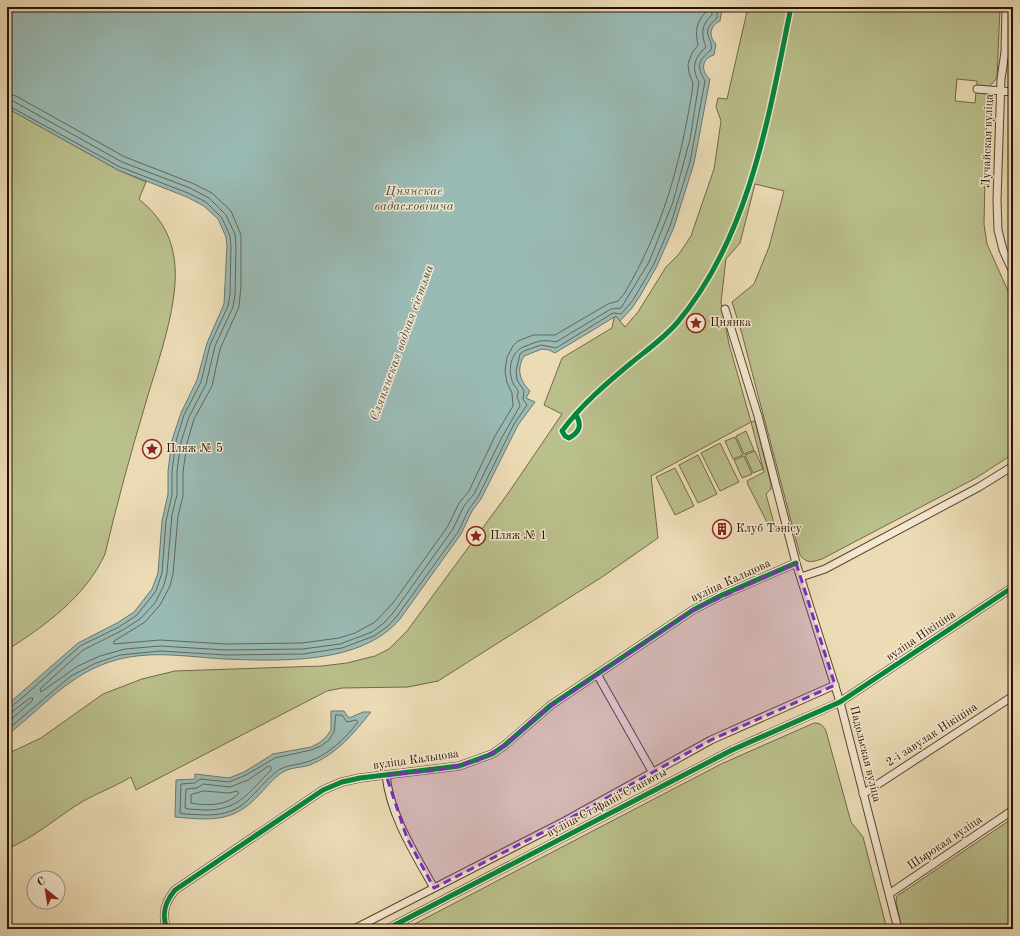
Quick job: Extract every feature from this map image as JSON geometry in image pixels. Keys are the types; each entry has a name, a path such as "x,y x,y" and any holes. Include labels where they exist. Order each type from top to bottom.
{"street":[{"name":"Лучайская вуліца","path":"1006,7 1005,52 1000,91 997,200 998,230 1003,250 1013,272"},
{"path":"977,89 1013,92"},
{"name":"Падольская вуліца","path":"725,309 758,416 796,563 836,685 898,929"},
{"path":"801,577 825,569 979,487 1013,466"},
{"name":"вуліца Кальцова","path":"167,929 164,918 166,903 170,896 184,883 323,790 348,780 459,766 492,754 505,745 551,705 693,610 722,595 796,563"},
{"name":"вуліца Нікіціна","path":"840,702 1013,587"},
{"path":"597,674 653,773"},
{"path":"354,929 565,821 711,740 836,685"},
{"name":"2-і завулак Нікіціна","path":"863,794 1013,696"},
{"name":"вуліца Стэфаніі Станюты","path":"387,929 732,750 840,702"},
{"path":"386,775 387,785 393,804 406,838 434,888"},
{"name":"Шырокая вуліца","path":"889,894 1013,810"}],"highlighted area":[{"path":"796,563 835,685 711,740 565,821 434,888 407,838 386,775 438,770 477,761 505,745 538,715 693,610"}],"green space":[{"path":"748,7 1000,7 997,78 989,87 977,86 977,81 957,79 955,101 975,103 976,92 987,93 984,224 987,244 1013,302 1013,454 976,478 822,559 810,562 805,560 800,555 742,334 732,302 754,284 769,247 784,191 755,184 740,243 726,259 721,302 729,344 751,422 651,476 658,538 602,577 438,681 408,687 342,688 327,691 136,790 131,777 85,800 28,839 7,849 7,754 41,738 103,694 142,679 175,671 322,666 347,663 375,656 389,649 407,631 509,492 562,414 544,405 562,358 612,328 614,318 616,316 625,327 638,312 666,267 679,254 691,236 714,169 721,121 716,107 718,98 727,99"},
{"path":"7,108 118,170 146,182 139,199 152,211 170,240 174,257 175,274 174,292 167,330 140,421 105,554 97,569 76,597 36,631 7,650"},
{"path":"755,421 771,484 771,489 766,494 776,531 772,532 747,481 764,472 751,422"},
{"path":"746,431 754,450 744,454 736,436"},
{"path":"735,437 743,455 733,459 725,441"},
{"path":"720,443 739,482 720,491 701,453"},
{"path":"755,451 763,469 753,473 745,455"},
{"path":"698,455 717,494 698,503 679,465"},
{"path":"744,456 752,474 742,478 734,460"},
{"path":"675,468 694,506 675,515 656,477"},
{"path":"814,723 818,723 824,727 826,731 851,822 863,837 887,929 405,929 721,764"},
{"path":"1013,818 1013,929 902,929 896,902 897,896"}],"water":[{"name":"Цнянскае вадасховішча","path":"7,7 720,7 722,10 720,21 712,28 711,31 713,41 716,44 714,55 707,59 704,65 705,72 710,79 694,163 674,227 657,266 632,308 620,321 616,316 555,353 542,349 524,356 520,366 520,375 530,391 526,398 535,402 518,425 481,499 472,511 461,534 400,619 384,634 364,645 342,652 318,657 247,660 170,655 143,655 116,660 84,673 58,692 7,735 7,705 78,643 117,623 134,612 152,589 158,573 162,521 168,494 168,471 172,440 181,413 197,380 207,343 224,304 227,246 226,237 218,219 204,206 187,197 118,170 7,108"},
{"path":"331,711 344,711 349,718 363,712 371,712 344,743 328,755 310,765 289,769 279,774 257,797 238,812 229,816 209,819 175,817 176,780 195,779 195,774 229,778 244,772 273,754 311,747 319,743 331,730"}],"cycle path":[{"path":"576,415 579,422 579,428 578,431 569,438 565,436 562,431 569,421 604,386 672,329 702,289 723,252 739,213 765,132 791,7"},
{"path":"167,929 164,918 165,908 175,890 323,790 342,782 360,778 459,766 492,754 505,745 551,705 693,610 722,595 796,563"},
{"path":"387,929 732,750 840,702 1013,587"}],"place":[{"name":"Цнянка","path":"696,323"},
{"name":"Пляж № 5","path":"152,449"},
{"name":"Клуб Тэнісу","path":"722,529"},
{"name":"Пляж № 1","path":"476,536"}],"water label":[{"name":"Сляпянская водная сістэма","path":"402,343"}]}
